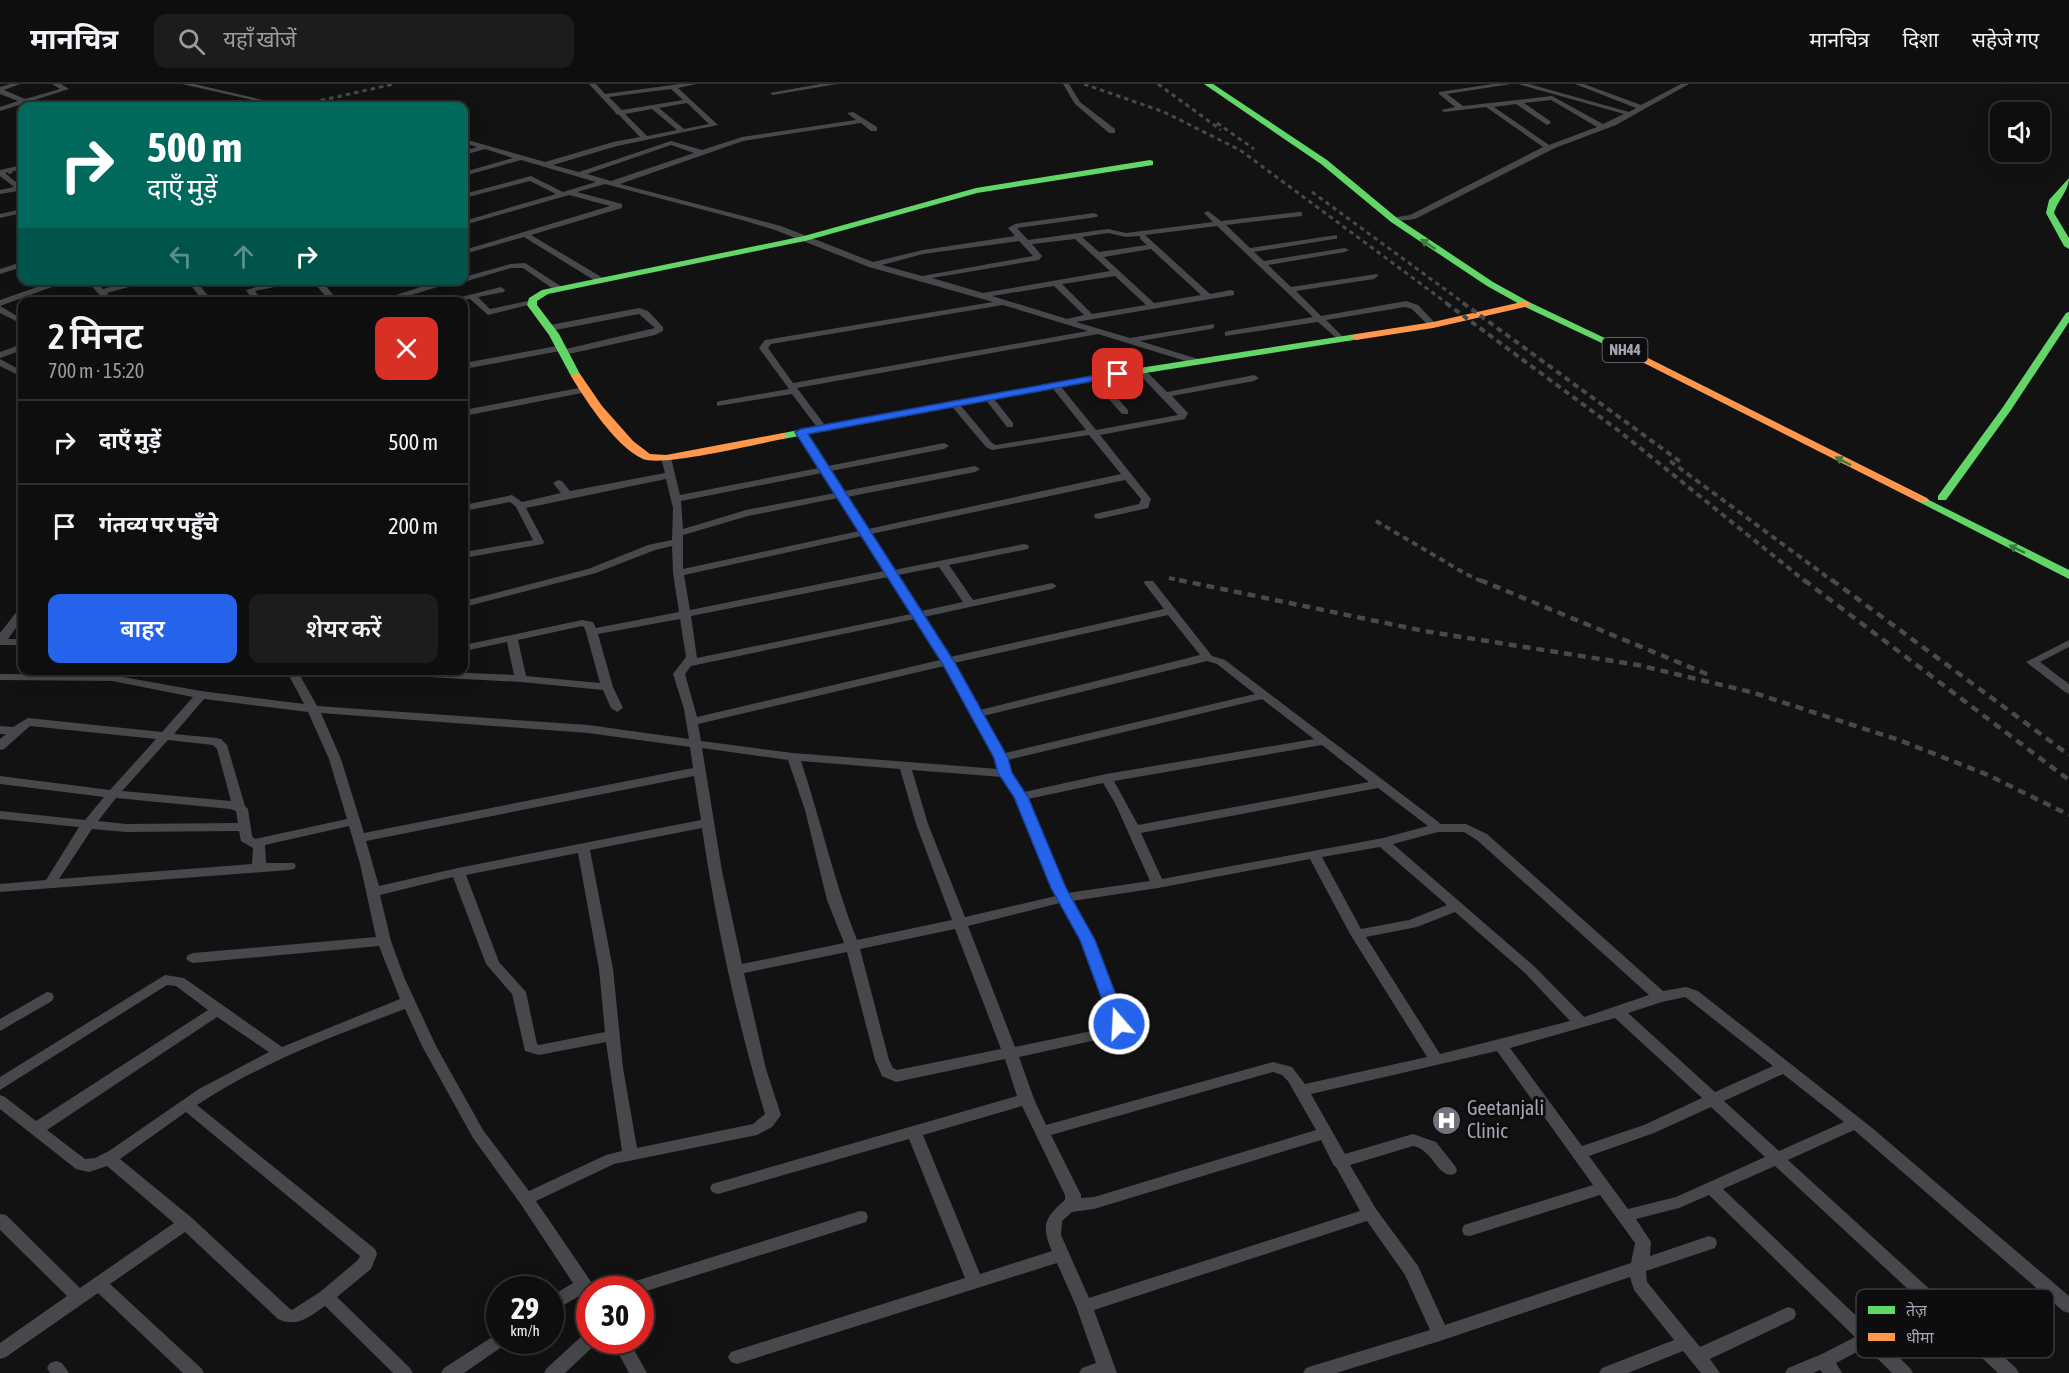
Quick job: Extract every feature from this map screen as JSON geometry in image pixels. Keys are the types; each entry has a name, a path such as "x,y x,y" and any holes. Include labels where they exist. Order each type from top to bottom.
{"main road":[{"name":"NH44","path":"1208,84 1324,162 1394,220 1490,284 1526,304 1672,372 2069,575"},
{"name":"NH44","path":"1225,84 1325,149 1478,267 1522,293 1693,370 2069,561"},
{"path":"1150,164 1044,178 957,195 805,238 559,289 537,296 532,303 550,328 584,390 632,448 648,456 666,458 1140,370 1433,325 1526,304"},
{"path":"2069,181 2054,196 2049,206 2049,215 2069,246"},
{"path":"1942,498 2007,408 2069,315"}],"street":[{"path":"0,90 17,84"},
{"path":"0,90 25,102 66,89 55,84"},
{"path":"185,84 268,102"},
{"path":"592,84 645,138"},
{"path":"602,96 671,85 694,84"},
{"path":"773,93 835,84"},
{"path":"1066,84 1080,106 1112,131"},
{"path":"1461,108 1441,93 1508,84"},
{"path":"1521,84 1630,114"},
{"path":"1578,84 1642,108"},
{"path":"1394,220 1412,217 1549,148 1630,114 1686,84"},
{"path":"547,164 645,138 714,125 671,85"},
{"path":"1534,87 1603,127"},
{"path":"1444,110 1552,98"},
{"path":"618,113 688,101"},
{"path":"1518,102 1547,123"},
{"path":"0,109 18,104"},
{"path":"1488,105 1549,148"},
{"path":"653,107 683,131"},
{"path":"850,113 874,129"},
{"path":"468,222 565,193 609,183 749,137 863,121"},
{"path":"468,142 609,183 745,218 805,238 872,265 1005,302 1195,361"},
{"path":"580,174 671,143 702,153"},
{"path":"468,152 488,147"},
{"path":"468,173 524,157"},
{"path":"0,172 18,168"},
{"path":"0,172 18,184"},
{"path":"468,195 531,178 565,193 620,206 468,251"},
{"path":"0,192 18,185"},
{"path":"0,216 18,212"},
{"path":"1208,213 1341,339"},
{"path":"872,265 923,252 1023,240 1108,231 1126,235 1299,214"},
{"path":"918,278 1036,258 1038,256 1012,228 1094,215"},
{"path":"525,234 600,279"},
{"path":"1075,235 1152,306"},
{"path":"1143,237 1208,297"},
{"path":"1247,251 1334,237"},
{"path":"1098,255 1154,246"},
{"path":"1261,264 1345,250"},
{"path":"0,272 18,265"},
{"path":"468,278 511,266 525,266 559,289"},
{"path":"981,295 1116,273"},
{"path":"1289,290 1374,276"},
{"path":"1056,283 1091,317"},
{"path":"0,303 52,285"},
{"path":"95,285 106,297"},
{"path":"101,292 130,285"},
{"path":"195,285 205,297"},
{"path":"255,297 250,290 268,285"},
{"path":"320,285 331,297"},
{"path":"392,297 427,285"},
{"path":"468,297 501,290"},
{"path":"1066,321 1231,293"},
{"path":"472,296 488,312 532,303"},
{"path":"822,428 763,348 768,342 1005,302"},
{"path":"1228,334 1406,304 1415,307 1433,325"},
{"path":"0,309 18,320"},
{"path":"468,365 563,350 655,332 660,329 639,311 550,328"},
{"path":"1131,341 1211,326"},
{"path":"720,404 793,388 1101,332"},
{"path":"0,356 18,349"},
{"path":"0,362 18,372"},
{"path":"954,403 989,445 995,448 1181,418 1183,413 1140,370"},
{"path":"1095,378 1125,412"},
{"path":"1164,395 1254,378"},
{"path":"1055,385 1146,499 1146,505 1099,516"},
{"path":"468,412 584,390"},
{"path":"988,397 1010,425"},
{"path":"793,757 811,810 834,900 852,946 882,1060 891,1075 907,1075 1110,1032 1118,1027 1117,1016 1087,940 1064,898 1021,797 1005,773 1001,758 948,663 863,533 801,432"},
{"path":"676,499 747,486 823,468 944,447"},
{"path":"526,1199 603,1162 630,1153 707,1141 757,1129 773,1114 759,1069 737,970 707,823 693,722 679,674 679,671 689,663 692,657 687,614 678,573 676,499 666,458"},
{"path":"468,603 592,571 726,517 975,469"},
{"path":"520,506 671,475"},
{"path":"678,573 1128,476"},
{"path":"558,483 568,495"},
{"path":"468,507 512,498 520,506 539,542 468,554"},
{"path":"592,632 1024,547"},
{"path":"942,563 970,604"},
{"path":"1149,583 1208,658"},
{"path":"689,663 1052,586"},
{"path":"693,722 851,683 948,663 1170,611"},
{"path":"0,641 18,617"},
{"path":"468,647 582,623 589,624 607,687 617,708"},
{"path":"512,639 521,679"},
{"path":"0,641 18,642"},
{"path":"2069,643 2032,662 2069,690"},
{"path":"977,714 1208,658 1221,662 1438,828"},
{"path":"0,677 53,675"},
{"path":"86,675 201,695 313,709 588,729 793,757 1005,773"},
{"path":"294,675 313,709 335,759 359,838 384,941 408,1002 458,1101 494,1157 526,1199 577,1276"},
{"path":"447,675 607,687"},
{"path":"50,884 66,854 87,825 201,695"},
{"path":"1001,758 1264,695"},
{"path":"0,746 24,724 32,722 211,741 221,744 239,807 242,809 249,842 259,844 354,821"},
{"path":"0,730 15,731"},
{"path":"1021,797 1106,778 1323,741"},
{"path":"905,766 922,824 1026,1099 1073,1195 1074,1201 1071,1206"},
{"path":"359,838 699,771"},
{"path":"1106,778 1134,830 1158,884"},
{"path":"0,780 239,807"},
{"path":"1134,830 1378,784"},
{"path":"0,815 141,829 245,827"},
{"path":"373,892 458,872 707,823"},
{"path":"737,970 960,923 1064,898 1158,884 1383,842 1438,828 1466,828 1482,837 1660,997"},
{"path":"1383,842 1530,970 1581,1023"},
{"path":"259,844 259,868"},
{"path":"583,847 606,969 612,1036 630,1153"},
{"path":"1314,854 1357,934 1437,1061"},
{"path":"0,888 290,866"},
{"path":"458,872 493,964 519,993 530,1047 536,1050 548,1049 612,1036"},
{"path":"1357,934 1412,924 1456,906"},
{"path":"193,958 384,941"},
{"path":"0,1084 165,980 179,981 280,1053"},
{"path":"1301,1090 1500,1045 1618,1012 1660,997 1686,992 1694,995 1855,1123 2049,1289"},
{"path":"0,1026 47,997"},
{"path":"0,1101 86,1167 92,1167 109,1159 186,1104 236,1074 280,1053 408,1002"},
{"path":"35,1130 209,1014 219,1011"},
{"path":"1618,1012 1918,1289"},
{"path":"1500,1045 1643,1242 1644,1249 1636,1268 1640,1285 1711,1373"},
{"path":"1042,1132 1281,1066 1289,1071 1301,1090 1339,1162 1370,1214 1412,1271 1440,1334"},
{"path":"1579,1153 1649,1129 1784,1067"},
{"path":"718,1188 1026,1099"},
{"path":"109,1159 186,1223 290,1317 301,1314 326,1297 369,1259 369,1254 186,1104"},
{"path":"1624,1216 1679,1202 1778,1160 1855,1123"},
{"path":"914,1132 975,1282"},
{"path":"1088,1373 1107,1371 1084,1306 1053,1235 1052,1227 1058,1212 1071,1206 1094,1203 1325,1133"},
{"path":"1339,1162 1413,1140 1422,1140 1436,1150 1449,1170"},
{"path":"1470,1230 1604,1188"},
{"path":"1712,1188 1856,1326"},
{"path":"1084,1306 1370,1214"},
{"path":"654,1282 860,1217"},
{"path":"0,1220 79,1297"},
{"path":"0,1352 186,1223"},
{"path":"1312,1373 1440,1334 1709,1243"},
{"path":"737,1357 1061,1255"},
{"path":"99,1284 195,1373"},
{"path":"2054,1293 2069,1306"},
{"path":"326,1297 404,1373"},
{"path":"1697,1357 1788,1314"},
{"path":"1608,1373 1685,1343"},
{"path":"1794,1373 1831,1366 1856,1347"},
{"path":"450,1373 486,1349"},
{"path":"553,1373 576,1352"},
{"path":"627,1354 638,1373"},
{"path":"1889,1358 1904,1373"},
{"path":"1993,1358 2010,1373"}],"railway":[{"path":"314,102 394,84"},
{"path":"1084,84 1164,112 1240,150 1448,304"},
{"path":"1158,84 1221,130"},
{"path":"1217,123 1254,149"},
{"path":"0,175 18,170"},
{"path":"1312,192 1465,304"},
{"path":"1446,303 1619,431 1806,582"},
{"path":"1463,303 1682,463"},
{"path":"1670,461 1834,582"},
{"path":"1376,521 1483,582"},
{"path":"1169,578 1187,582"},
{"path":"1179,580 1424,631 1638,665 1751,692 1899,740 1988,775 2069,815"},
{"path":"1480,580 1709,675"},
{"path":"1804,580 2069,780"},
{"path":"1832,580 2069,755"}],"traffic: fast":[{"path":"1208,84 1324,162 1394,220 1490,284 1526,304 1644,359"},
{"path":"576,376 554,334 532,305 532,300 545,292 805,238 976,191 1150,163"},
{"path":"2069,181 2053,200 2050,213 2069,246"},
{"path":"1942,498 2007,408 2069,315"},
{"path":"783,436 1095,378 1356,337"},
{"path":"1923,500 2069,575"}],"traffic: slow":[{"path":"1356,337 1433,325 1526,304"},
{"path":"1644,359 1923,500"},
{"path":"576,376 619,433 629,444 647,457 666,458 783,436"}],"place":[{"name":"Geetanjali Clinic","path":"1446,1120"}],"route":[{"path":"1118,374 801,432 863,533 937,644 1001,758 1005,773 1021,797 1058,888 1087,940 1119,1024"}]}
